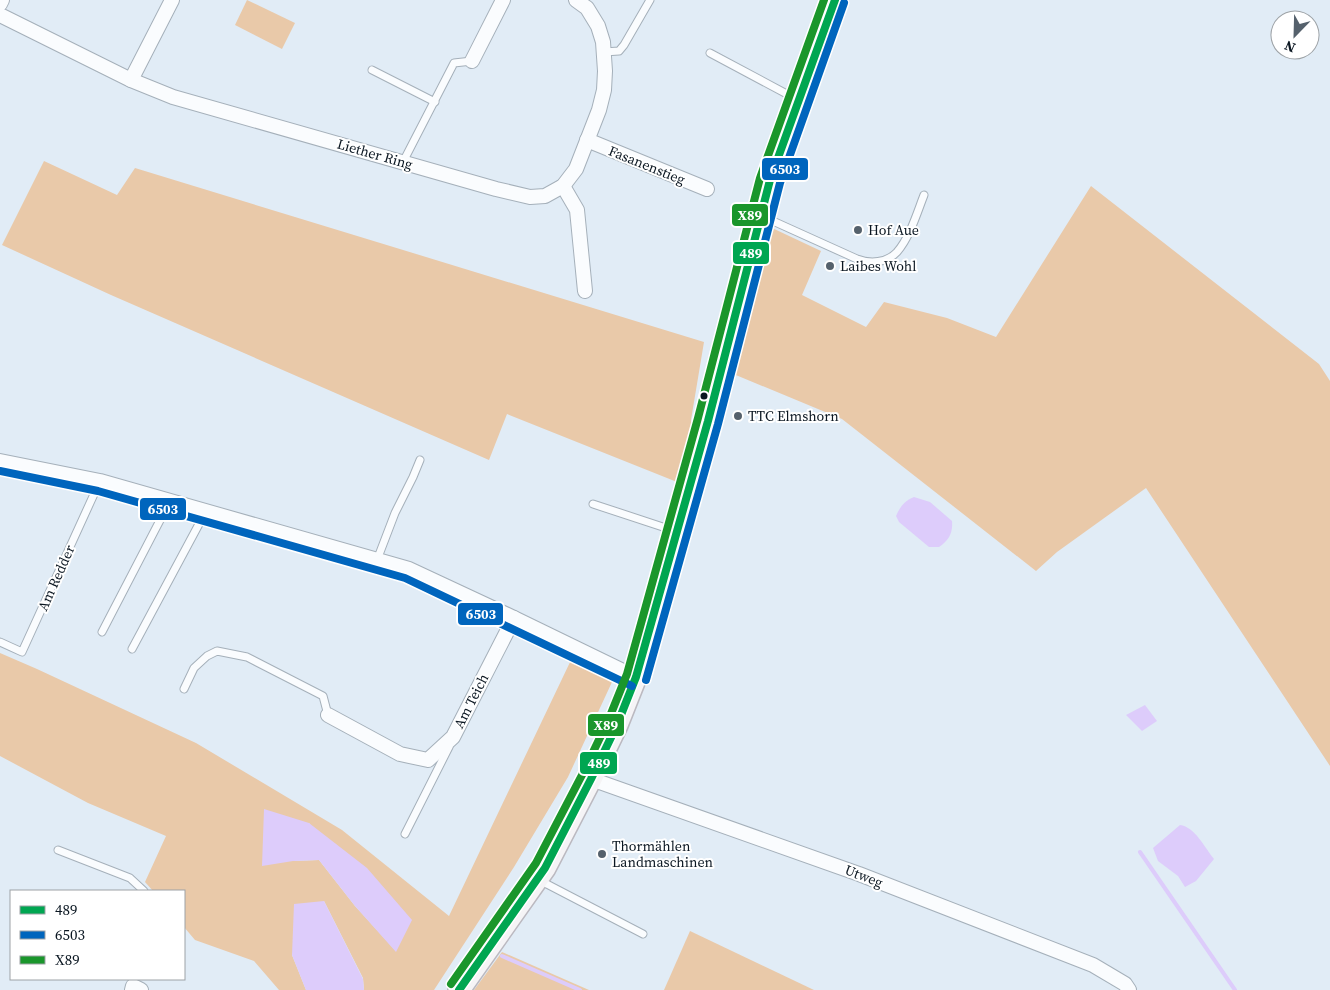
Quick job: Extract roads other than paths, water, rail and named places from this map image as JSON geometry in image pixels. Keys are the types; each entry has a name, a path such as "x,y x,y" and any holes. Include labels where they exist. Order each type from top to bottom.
{"main road":[{"path":"459,990 545,868 617,725 636,677 708,421 770,180 835,0"}],"street":[{"path":"0,4 2,0"},
{"path":"131,80 172,0"},
{"path":"472,61 503,0"},
{"path":"576,0 587,8 598,26 603,42 605,71 604,90 599,110 576,169 563,186 577,210 585,291"},
{"name":"Liether Ring","path":"0,15 131,80 173,97 530,197 545,196 563,186"},
{"name":"Fasanenstieg","path":"587,140 707,190"},
{"path":"0,462 100,481 410,569 636,677"},
{"name":"Am Teich","path":"328,715 400,754 428,760 453,738 514,618"},
{"name":"Utweg","path":"591,779 860,874 1094,965 1125,984 1129,990"}],"lane":[{"path":"604,52 619,51 650,0"},
{"path":"710,53 798,100"},
{"path":"403,162 454,63 472,61"},
{"path":"372,70 435,102"},
{"path":"761,215 857,259 874,262 889,257 896,252 912,226 924,195"},
{"path":"377,560 395,513 420,460"},
{"name":"Am Redder","path":"0,642 22,652 100,481"},
{"path":"102,632 170,501"},
{"path":"593,504 677,532"},
{"path":"132,649 206,511"},
{"path":"184,689 194,668 207,656 217,651 247,657 323,696 328,715"},
{"path":"405,834 453,738"},
{"path":"58,850 130,878 143,890"},
{"path":"538,879 643,934"}],"waterway":[{"path":"1140,852 1235,990"},
{"path":"502,956 580,990"}],"place":[{"name":"Hof Aue","path":"858,230"},
{"name":"Laibes Wohl","path":"830,266"},
{"name":"TTC Elmshorn","path":"738,416"},
{"name":"Thormählen Landmaschinen","path":"602,854"}]}
